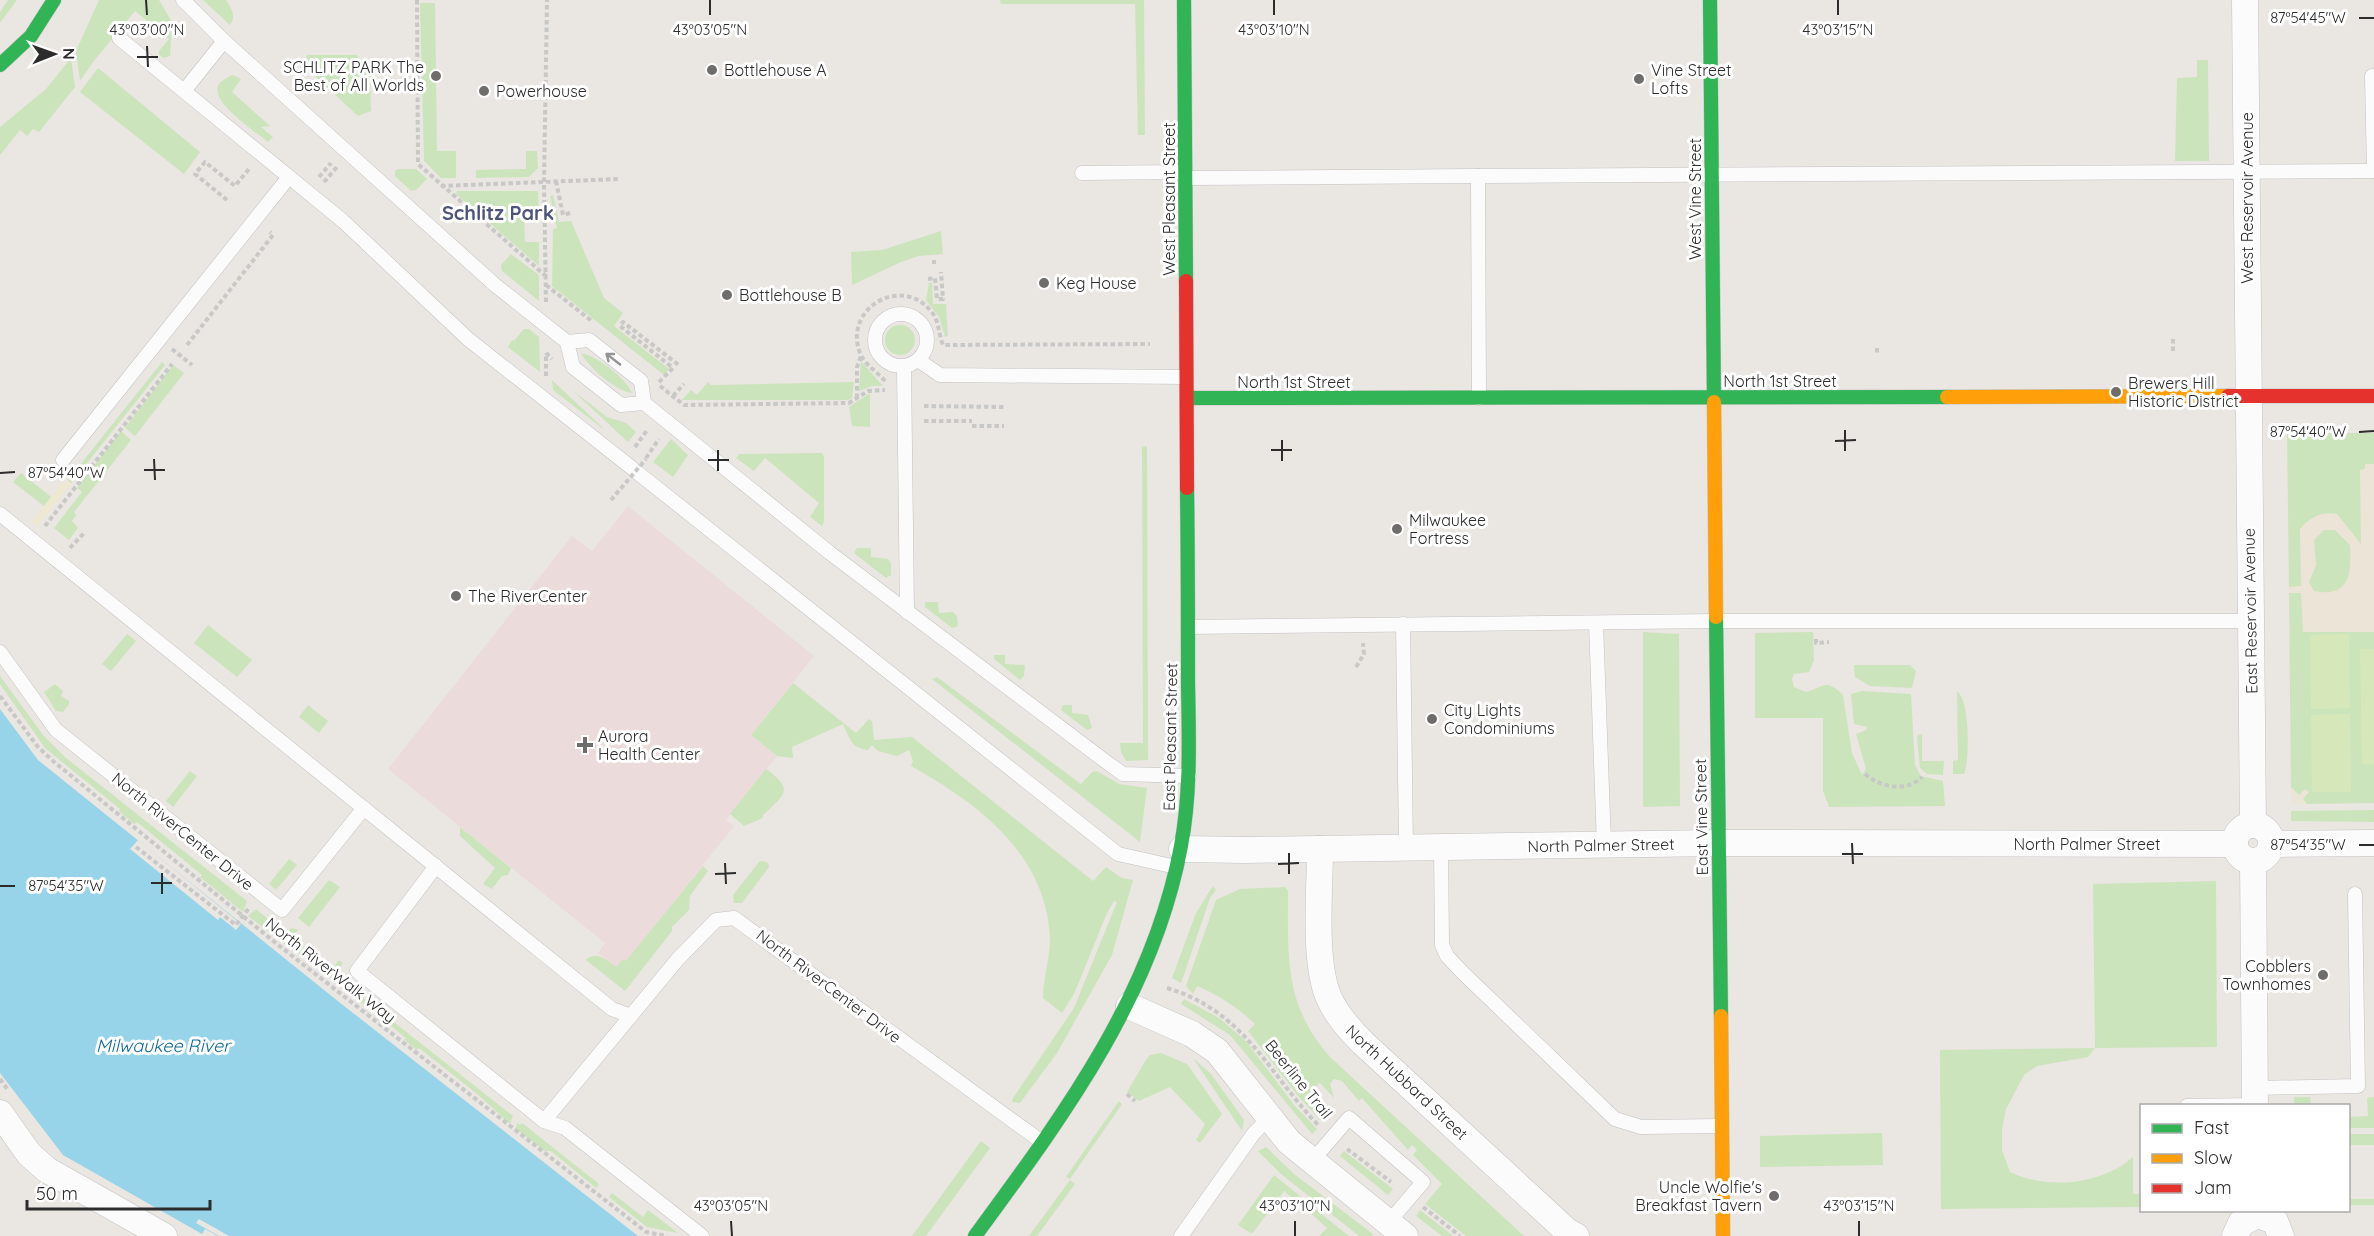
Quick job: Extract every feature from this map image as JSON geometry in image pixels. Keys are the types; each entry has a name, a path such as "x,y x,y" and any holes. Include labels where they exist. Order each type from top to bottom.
{"street":[{"path":"0,65 16,53 37,28 54,0"},
{"name":"West Pleasant Street","path":"1184,0 1187,398"},
{"name":"West Vine Street","path":"1710,0 1714,398"},
{"name":"West Reservoir Avenue","path":"2245,0 2248,397"},
{"name":"North 1st Street","path":"1187,398 2374,396"},
{"name":"East Reservoir Avenue","path":"2248,397 2253,825"},
{"name":"East Pleasant Street","path":"975,1236 1091,1074 1129,1006 1161,930 1180,858 1189,776 1187,398"},
{"name":"East Vine Street","path":"1714,398 1723,1236"},
{"path":"2255,1099 2244,853 2240,831 2253,825 2266,830 2272,844"},
{"name":"North Palmer Street","path":"1180,858 1320,849 1718,843 2244,853"},
{"path":"2272,844 2374,843"},
{"path":"2244,853 2264,858 2272,844"},
{"name":"North Hubbard Street","path":"1320,849 1321,954 1329,998 1340,1018 1372,1051 1567,1231 1576,1236"},
{"path":"1129,1006 1192,1034 1217,1051 1289,1142 1395,1231"},
{"path":"0,1113 29,1154 48,1170 164,1236"},
{"path":"2235,1236 2241,1223 2257,1213 2275,1221 2281,1236"}],"lane":[{"path":"183,0 224,41 495,285 567,342 573,367 605,393 621,405 644,404 907,612 1124,774 1189,776"},
{"path":"119,38 343,221 468,339 1118,854 1180,858"},
{"path":"184,92 224,41"},
{"path":"1082,172 1185,175 1478,176 2374,171 2372,76"},
{"path":"1478,176 1479,398"},
{"path":"63,460 289,177"},
{"path":"892,315 908,315 922,324 928,340 926,349 918,360 904,366 888,363 877,351 874,342 879,326 892,315"},
{"path":"567,342 590,340 641,381 644,404"},
{"path":"918,360 940,375 1186,377"},
{"path":"904,366 907,612"},
{"path":"0,514 612,1008 631,1016"},
{"path":"1188,627 1716,621 2250,621"},
{"path":"1596,622 1604,845"},
{"path":"1403,624 1406,848"},
{"name":"North RiverCenter Drive","path":"0,652 56,730 282,910 364,808"},
{"path":"1441,847 1442,945 1447,956 1462,972 1614,1119 1641,1127 1721,1126"},
{"path":"436,866 357,971 544,1121 566,1128 702,1236"},
{"path":"2206,1104 2358,1086 2355,894"},
{"name":"North RiverCenter Drive","path":"544,1121 677,960 716,920 734,918 745,923 968,1091 1042,1142"},
{"path":"1312,1161 1349,1118 1423,1182 1410,1197 1395,1231"},
{"path":"1181,1236 1248,1142 1269,1119"}],"path":[{"path":"417,0 418,165 547,277"},
{"path":"546,303 544,183 547,0"},
{"path":"1670,92 1670,99"},
{"path":"227,200 195,174 205,162 235,186 252,166"},
{"path":"325,180 337,168"},
{"path":"441,186 619,179"},
{"path":"556,181 562,215 570,213"},
{"path":"186,345 273,236 269,232 275,225"},
{"path":"928,279 935,278 937,299 943,299 941,272"},
{"path":"546,285 598,326"},
{"path":"857,398 857,367 861,356 858,332 863,316 874,302 894,296 910,298 930,309 939,327 944,345 1150,344"},
{"path":"659,383 673,368 620,326 623,322 680,366"},
{"path":"2173,339 2173,354"},
{"path":"1877,348 1877,355"},
{"path":"172,349 192,365"},
{"path":"654,375 673,397 684,405 849,403 872,390 887,390 884,380 861,356"},
{"path":"546,359 546,381"},
{"path":"53,535 44,528 172,364"},
{"path":"669,402 684,384"},
{"path":"905,406 1004,407"},
{"path":"905,421 1004,426"},
{"path":"634,448 645,432"},
{"path":"610,500 657,444"},
{"path":"62,542 72,549 84,532"},
{"path":"1819,642 1830,642"},
{"name":"North RiverWalk Way","path":"0,696 39,747 53,761 243,916 646,1232 667,1236"},
{"path":"1865,774 1880,785 1890,786 1910,785 1922,777"},
{"path":"136,847 236,925 260,893"},
{"name":"Beerline Trail","path":"1172,989 1211,1008 1238,1028 1256,1046 1307,1113 1333,1137 1461,1236"},
{"path":"1127,1095 1135,1101"}],"shaded area":[{"path":"2287,433 2374,433 2374,803 2291,804"},
{"name":"Aurora Health Center","path":"628,506 814,656 751,735 777,756 726,820 734,826 626,962 616,967 598,953 605,943 388,769 572,536 592,551"}],"green space":[{"path":"8,0 17,0 0,23 0,12"},
{"path":"99,0 159,0 172,22 170,56 164,58 159,55 159,51 169,39 135,11 80,81 76,51"},
{"path":"203,0 226,0 233,16 230,25"},
{"path":"1000,0 1144,0 1145,135 1138,135 1135,4 1001,4"},
{"path":"420,3 435,3 437,151 456,151 456,178 441,178 424,161"},
{"path":"307,55 357,55 361,65 370,68 371,111 358,116 303,65"},
{"path":"71,58 75,87 39,132 33,129 27,136 20,130 0,155 0,127 46,89"},
{"path":"2197,60 2208,60 2209,161 2175,161 2177,78 2197,77"},
{"path":"98,68 200,152 184,174 80,92"},
{"path":"233,75 241,79 232,92 270,126 261,127 273,137 268,142 236,117 221,101 218,86"},
{"path":"526,151 537,151 538,168 529,177 476,178 476,170 526,169"},
{"path":"416,169 427,179 416,190 411,191 395,176 395,171"},
{"path":"457,191 538,191 539,216 524,216 525,242 539,242 539,266 456,194"},
{"path":"553,195 559,222 571,221 604,298 623,313 614,326 669,369 664,375 552,286 553,229 557,228 550,196"},
{"path":"941,231 943,254 919,256 901,262 852,285 851,252 882,250"},
{"path":"511,254 539,275 539,301 502,271 501,265"},
{"path":"932,282 933,304 946,304 948,336 945,337 939,317 926,300 929,283"},
{"path":"900,325 906,326 914,334 914,346 906,354 900,355 894,354 886,346 885,340 886,334 894,326"},
{"path":"524,329 529,329 539,337 540,372 508,347"},
{"path":"581,353 610,368 632,393 626,392 604,378"},
{"path":"861,361 883,386 872,386 859,391"},
{"path":"162,362 165,365 71,483 68,480"},
{"path":"173,365 184,373 135,436 125,428"},
{"path":"552,380 602,427 602,428 553,390"},
{"path":"708,382 711,385 854,382 852,398 848,400 682,400 691,390 697,395"},
{"path":"572,390 607,417 626,423 636,432 628,442"},
{"path":"870,393 870,427 852,426 849,407"},
{"path":"121,431 131,440 74,512 76,515 72,521 78,528 69,540 54,528 82,492 77,488"},
{"path":"2287,433 2374,433 2374,464 2365,464 2365,469 2360,470 2361,544 2337,514 2326,513 2312,518 2300,529 2301,586 2289,587"},
{"path":"671,439 688,455 673,477 653,462"},
{"path":"1147,446 1148,760 1126,761 1121,752 1120,743 1143,743 1142,447"},
{"path":"822,453 824,457 824,522 822,526 810,517 819,503 765,458 754,471 736,458 739,454"},
{"path":"21,473 51,497 44,506 13,482"},
{"path":"2324,530 2335,530 2350,545 2350,566 2346,582 2335,591 2326,592 2314,591 2309,582 2316,565 2314,540"},
{"path":"857,548 871,548 871,557 888,559 891,564 891,575 886,578 854,553"},
{"path":"2289,593 2301,593 2303,632 2374,632 2374,803 2307,804 2303,799 2309,792 2305,789 2299,795 2291,787"},
{"path":"925,602 938,602 939,613 953,612 957,616 958,626 952,628 925,607"},
{"path":"208,625 252,660 237,677 194,643"},
{"path":"1643,632 1679,634 1680,806 1643,807"},
{"path":"1813,632 1814,660 1809,672 1794,674 1792,679 1794,687 1806,692 1829,685 1843,695 1852,753 1862,775 1866,769 1856,734 1866,730 1867,727 1854,724 1851,694 1862,691 1911,694 1915,765 1921,776 1943,781 1945,806 1829,807 1823,791 1823,718 1755,718 1755,633"},
{"path":"127,634 136,641 111,671 102,664"},
{"path":"2349,634 2350,708 2311,709 2310,635"},
{"path":"2360,649 2374,649 2374,764 2362,764"},
{"path":"994,655 1005,655 1005,664 1025,665 1024,676 1020,680 994,659"},
{"path":"1854,665 1910,665 1916,671 1912,688 1870,686 1855,677"},
{"path":"0,676 43,735 66,758 247,901 243,912 200,877 202,875 137,822 134,824 119,811 120,809 45,748 0,684"},
{"path":"937,677 1081,784 1092,772 1097,771 1119,784 1147,788 1140,842 932,679"},
{"path":"793,683 856,733 869,719 872,721 874,740 912,737 1093,881 1106,867 1122,878 1133,880 1112,955 1057,1053 1020,1103 1012,1102 1013,1098 1074,1008 1117,902 1114,901 1107,913 1074,994 1062,1013 1043,998 1050,938 1046,908 1036,881 1022,857 984,815 961,797 911,766 913,761 909,750 897,756 878,751 872,745 868,750 862,749 851,742 843,724 792,747 793,758 777,756 751,735"},
{"path":"55,684 63,691 61,696 69,701 63,712 56,711 44,692"},
{"path":"1957,691 1967,718 1967,756 1964,774 1953,774 1953,761 1958,760"},
{"path":"308,705 328,721 319,733 299,717"},
{"path":"1063,705 1072,705 1072,713 1088,715 1092,728 1087,730 1061,710"},
{"path":"2350,714 2351,792 2312,792 2311,715"},
{"path":"1922,734 1922,761 1944,761 1943,775 1927,774 1920,768 1917,738"},
{"path":"766,769 781,782 784,792 763,815 763,818 744,826 730,814"},
{"path":"190,771 197,776 173,807 166,801"},
{"path":"2374,810 2374,822 2291,821 2291,811"},
{"path":"460,827 511,868 508,875 502,876 492,889 483,884 495,868 460,836"},
{"path":"289,859 297,865 276,890 269,884"},
{"path":"759,862 768,863 769,867 742,903 734,903 733,895"},
{"path":"703,866 708,871 690,896 689,910 672,927 672,931 625,991 586,960 598,956 616,967 623,959 626,961"},
{"path":"329,880 340,887 309,927 298,918"},
{"path":"2216,881 2217,1047 2095,1048 2093,884"},
{"path":"1213,886 1216,890 1210,898 1181,983 1172,978 1196,913"},
{"path":"1285,887 1288,891 1288,937 1292,979 1296,999 1315,1038 1330,1057 1524,1236 1466,1236 1425,1204 1442,1184 1413,1155 1417,1150 1412,1145 1408,1150 1362,1098 1359,1101 1342,1081 1334,1079 1330,1084 1334,1098 1320,1083 1305,1096 1325,1118 1322,1122 1299,1097 1248,1031 1255,1024 1235,1007 1213,994 1197,986 1193,994 1186,986 1216,900 1240,889"},
{"path":"256,909 286,934 291,928 298,930 286,945 248,916"},
{"path":"298,941 327,964 321,971 292,948"},
{"path":"339,960 343,963 334,975 513,1116 510,1124 476,1093 419,1048 417,1050 405,1040 406,1038 327,975"},
{"path":"1184,999 1219,1018 1246,1041 1294,1105 1317,1129 1312,1134 1230,1035 1181,1004"},
{"path":"2095,1048 2088,1057 2037,1066 2024,1075 2006,1109 2002,1130 2002,1150 2010,1172 2025,1178 2057,1183 2074,1182 2106,1174 2133,1157 2133,1194 2140,1194 2140,1207 1941,1209 1940,1050"},
{"path":"1161,1053 1187,1064 1222,1114 1200,1143 1196,1140 1205,1124 1170,1087 1139,1101 1127,1092 1150,1055"},
{"path":"1193,1058 1211,1074 1244,1120 1242,1131"},
{"path":"2294,1097 2310,1097 2311,1104 2294,1104"},
{"path":"2374,1097 2374,1128 2350,1128 2350,1117 2368,1116 2367,1098"},
{"path":"1119,1101 1122,1104 1070,1179 1066,1177"},
{"path":"517,1123 520,1125 522,1123 599,1184 596,1188 551,1151 545,1151 516,1129"},
{"path":"1882,1133 1883,1165 1760,1167 1760,1136"},
{"path":"2350,1134 2374,1134 2374,1145 2350,1145"},
{"path":"981,1141 990,1148 926,1236 912,1236"},
{"path":"1266,1147 1294,1174 1373,1234 1372,1236 1359,1236 1281,1174 1258,1151"},
{"path":"1344,1151 1393,1189 1388,1195 1340,1156"},
{"path":"1274,1175 1301,1197 1298,1202 1284,1191 1252,1234 1238,1225"},
{"path":"1070,1180 1075,1184 1037,1236 1029,1236"},
{"path":"612,1193 643,1217 648,1210 678,1233 647,1227 609,1197"},
{"path":"2350,1199 2374,1199 2374,1205 2350,1205"},
{"path":"1305,1201 1349,1236 1319,1236 1327,1228 1304,1207"},
{"path":"1420,1210 1453,1236 1442,1236 1416,1216"}],"sand":[{"path":"68,480 71,483 37,526 32,522 63,482 66,483"}],"water":[{"name":"Milwaukee River","path":"0,709 38,760 339,1002 638,1236 218,1236 205,1229 202,1234 63,1155 0,1073"}],"pier":[{"path":"138,840 241,924 236,930 220,917 218,920 130,849"},
{"path":"199,1219 229,1236 219,1236 196,1223"}],"traffic: fast":[{"path":"0,65 31,36 54,0"},
{"path":"1184,0 1186,281"},
{"path":"1710,0 1714,402"},
{"path":"1187,398 1947,397"},
{"path":"975,1236 1040,1146 1100,1052 1127,1004 1168,901 1181,846 1188,786 1187,488"},
{"path":"1716,617 1721,1016"}],"traffic: slow":[{"path":"1947,397 2228,396"},
{"path":"1714,402 1716,617"},
{"path":"1721,1016 1723,1236"}],"traffic: jam":[{"path":"1186,281 1187,488"},
{"path":"2228,396 2374,396"}],"place":[{"name":"Bottlehouse A","path":"712,70"},
{"name":"SCHLITZ PARK The Best of All Worlds","path":"436,76"},
{"name":"Vine Street Lofts","path":"1639,79"},
{"name":"Powerhouse","path":"484,91"},
{"name":"Keg House","path":"1044,283"},
{"name":"Bottlehouse B","path":"727,295"},
{"name":"Brewers Hill Historic District","path":"2116,392"},
{"name":"Milwaukee Fortress","path":"1397,529"},
{"name":"The RiverCenter","path":"456,596"},
{"name":"City Lights Condominiums","path":"1432,719"},
{"name":"Aurora Health Center","path":"585,745"},
{"name":"Cobblers Townhomes","path":"2323,975"},
{"name":"Uncle Wolfie's Breakfast Tavern","path":"1774,1196"}],"district":[{"name":"Schlitz Park","path":"498,213"}]}
